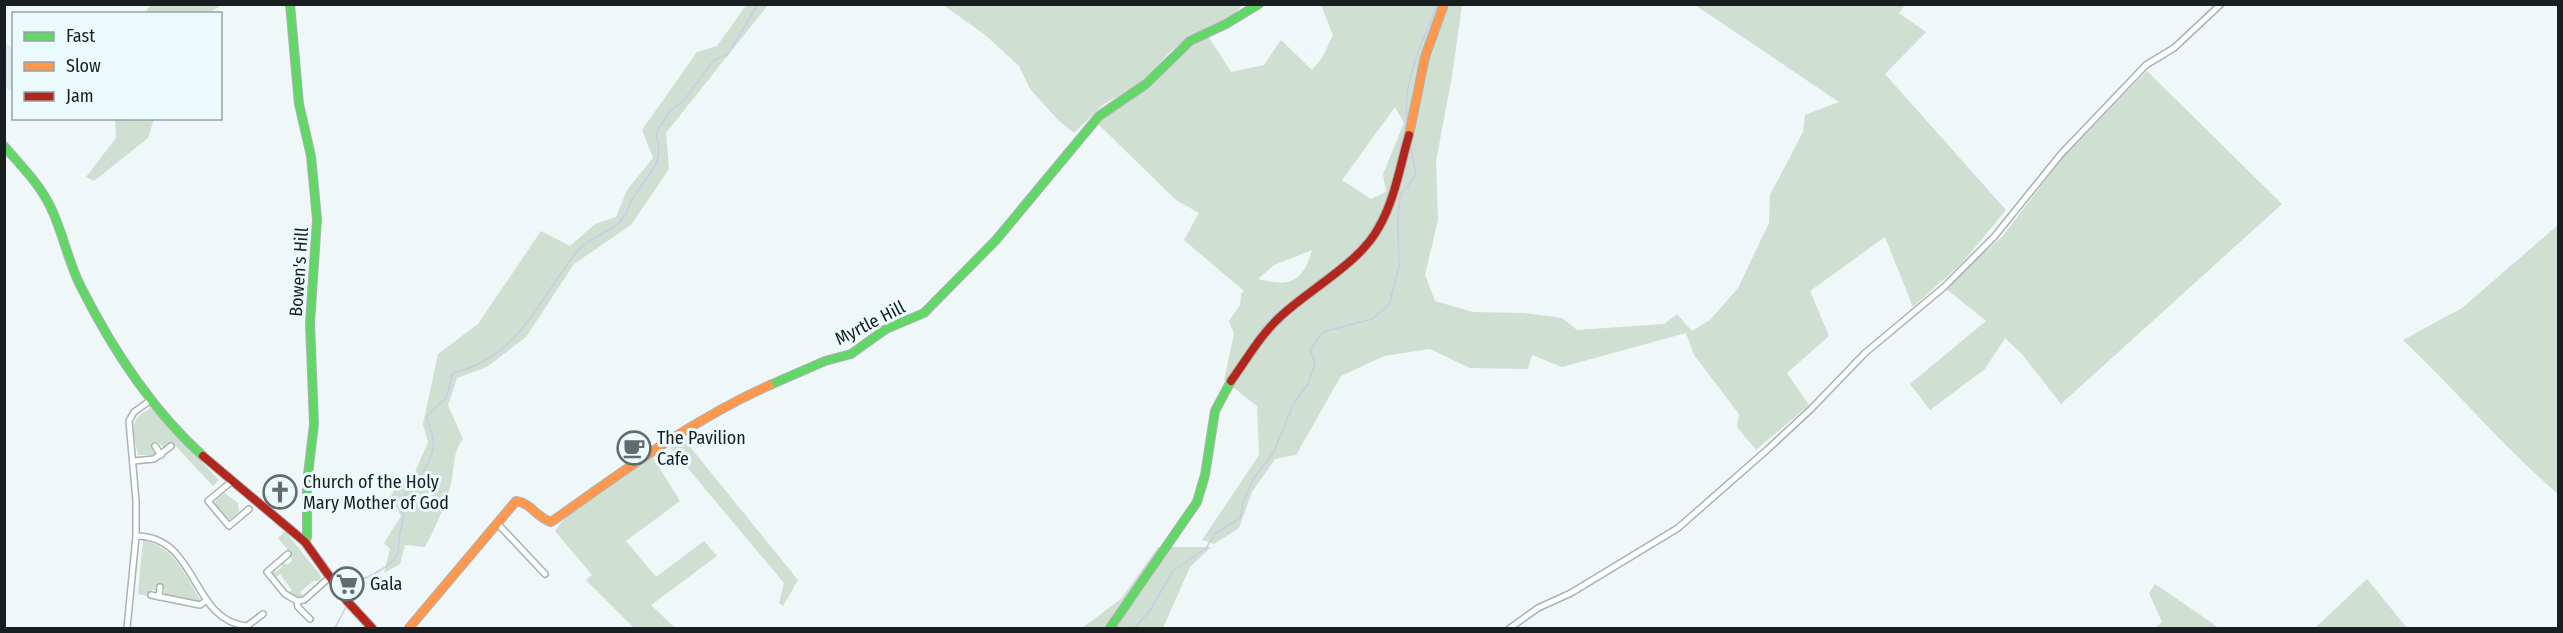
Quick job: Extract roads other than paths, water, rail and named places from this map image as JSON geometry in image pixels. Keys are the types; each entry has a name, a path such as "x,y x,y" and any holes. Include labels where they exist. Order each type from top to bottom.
{"street":[{"name":"Bowen's Hill","path":"290,4 300,104 311,156 317,219 310,323 314,424 307,483 308,537 305,542"},
{"name":"Myrtle Hill","path":"409,628 512,504 520,501 541,519 551,522 660,446 745,396 825,361 850,354 886,329 924,313 996,240 1099,116 1139,89 1190,41 1226,24 1259,4"},
{"path":"1110,628 1197,502 1205,475 1213,419 1220,398 1244,362 1281,316 1347,263 1372,238 1387,210 1409,132 1425,57 1444,4"},
{"path":"1510,628 1538,608 1571,593 1678,528 1811,409 1865,352 1944,287 1986,245 2061,154 2146,65 2174,48 2221,4"},
{"path":"4,146 37,184 51,208 69,259 89,302 110,340 151,400 198,452 305,542 350,604 372,628"},
{"path":"127,628 136,536 129,421 134,412 151,400"},
{"path":"155,446 161,455"},
{"path":"133,462 154,459 171,446"},
{"path":"231,482 208,501 229,526 247,510 239,506"},
{"path":"496,523 545,574"},
{"path":"136,536 152,536 164,542 183,561 217,613 237,626 247,626 263,614"},
{"path":"288,554 267,572 285,594 297,601 304,600 330,578"},
{"path":"159,597 160,587"},
{"path":"151,595 200,605 207,600"},
{"path":"297,601 298,607 310,619"},
{"path":"252,612 257,619"}],"waterway":[{"path":"351,602 358,594 359,580 380,570 397,555 403,516 400,501 431,456 433,439 427,416 446,398 453,373 476,365 495,354 512,340 526,324 578,250 613,228 623,218 657,161 656,133 670,111 684,100 714,60 728,54 758,4"},
{"path":"1408,127 1406,112 1410,80 1419,49 1438,4"},
{"path":"1134,628 1149,612 1173,571 1206,548 1216,533 1240,518 1244,500 1254,478 1273,453 1294,403 1308,384 1315,363 1310,349 1323,332 1372,319 1389,305 1399,266 1400,196 1416,175 1410,141"},
{"path":"335,628 347,605"}],"place":[{"name":"The Pavilion Cafe","path":"634,448"},
{"name":"Church of the Holy Mary Mother of God","path":"280,492"},
{"name":"Gala","path":"347,584"}]}
